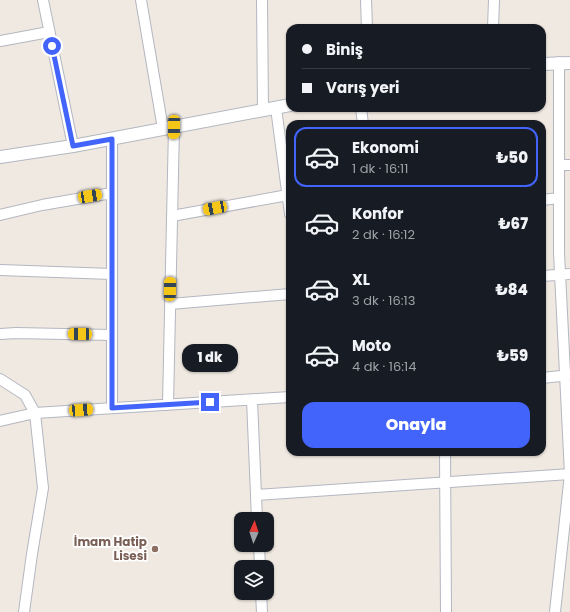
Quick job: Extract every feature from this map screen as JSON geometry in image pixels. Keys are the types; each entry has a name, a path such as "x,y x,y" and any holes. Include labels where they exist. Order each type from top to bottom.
{"street":[{"path":"43,0 73,146"},
{"path":"141,0 168,128 172,216 168,405"},
{"path":"262,0 263,110"},
{"path":"366,0 367,24"},
{"path":"493,24 494,0"},
{"path":"0,41 49,32"},
{"path":"546,64 564,62 559,165 559,253 565,274 570,474 555,612"},
{"path":"0,157 73,146 286,106"},
{"path":"276,108 286,180"},
{"path":"112,139 112,408"},
{"path":"559,165 570,165"},
{"path":"0,215 42,205 112,193"},
{"path":"172,216 286,195"},
{"path":"546,200 559,198"},
{"path":"0,270 112,274"},
{"path":"546,276 565,274"},
{"path":"170,304 286,294"},
{"path":"0,334 112,334"},
{"path":"546,378 568,375"},
{"path":"0,378 25,395 35,413 43,488 24,612"},
{"path":"0,422 35,413 286,397"},
{"path":"252,400 257,512"},
{"path":"445,456 446,612"},
{"path":"256,495 570,474"},
{"path":"261,600 262,612"}],"place":[{"name":"İmam Hatip Lisesi","path":"155,549"}],"route":[{"path":"52,46 73,146 112,139 112,408 210,402"}]}
